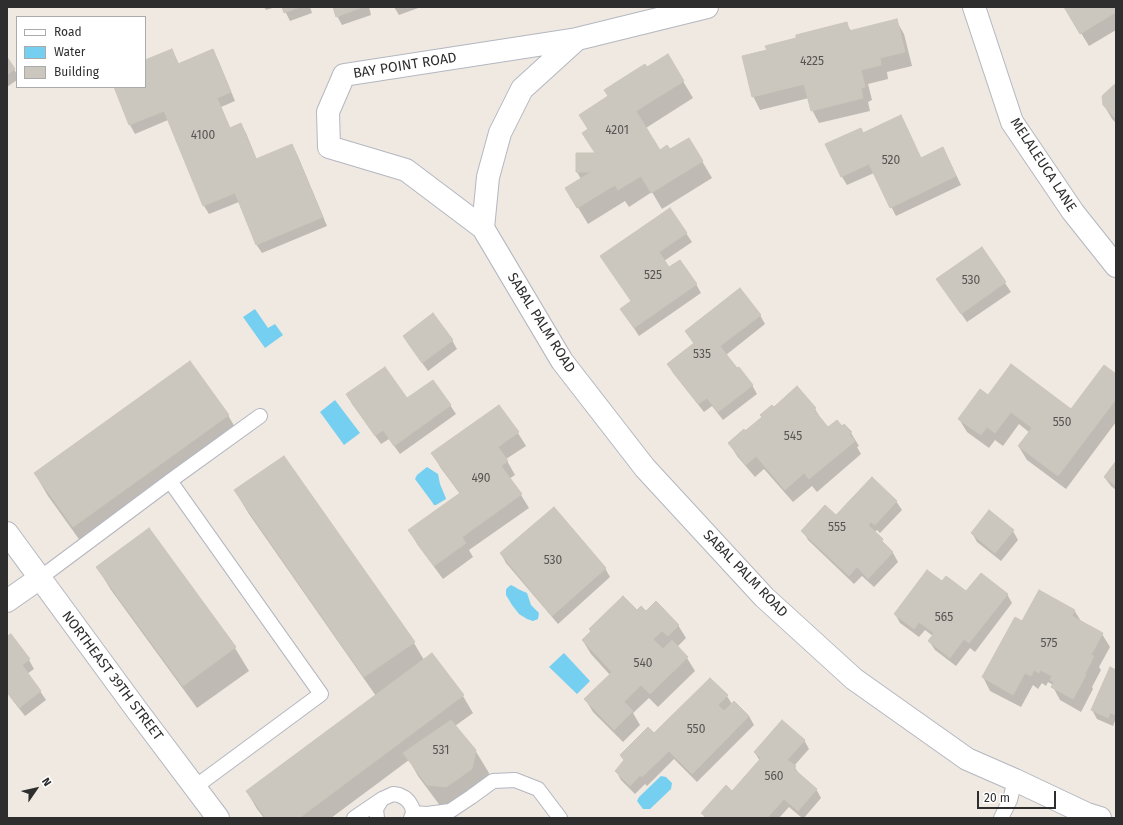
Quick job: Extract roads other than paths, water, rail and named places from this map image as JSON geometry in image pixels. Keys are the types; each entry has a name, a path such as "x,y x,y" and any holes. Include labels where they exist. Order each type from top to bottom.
{"street":[{"name":"BAY POINT ROAD","path":"483,228 406,170 329,146 328,112 344,75 577,39 707,7"},
{"name":"MELALEUCA LANE","path":"974,7 1012,122 1073,212 1116,266"},
{"name":"BAY POINT ROAD","path":"483,228 488,177 500,133 522,89 577,39"},
{"name":"SABAL PALM ROAD","path":"483,228 562,361 645,468 764,597 854,680 967,759 1087,814 1100,818"},
{"name":"NORTHEAST 39TH STREET","path":"7,533 218,818"},
{"path":"7,601 40,578"}],"lane":[{"path":"40,578 260,416"},
{"path":"170,481 321,694 195,786"},
{"path":"354,818 382,799 393,794 405,798 409,802 412,807 412,816 450,811 493,781 515,780 538,789 560,818"},
{"path":"1001,818 1010,800 1014,780"},
{"path":"377,818 376,809 382,799"}],"water":[{"path":"255,309 268,328 275,324 283,335 265,348 243,317"},
{"path":"335,400 360,433 344,445 320,412"},
{"path":"427,467 438,474 446,499 436,505 434,505 415,479 417,475"},
{"path":"511,585 527,593 531,605 539,613 538,619 533,621 519,614 506,595 507,588"},
{"path":"564,653 590,681 577,694 549,667"},
{"path":"661,776 666,777 672,783 671,789 650,809 643,809 637,801 639,797"}]}
